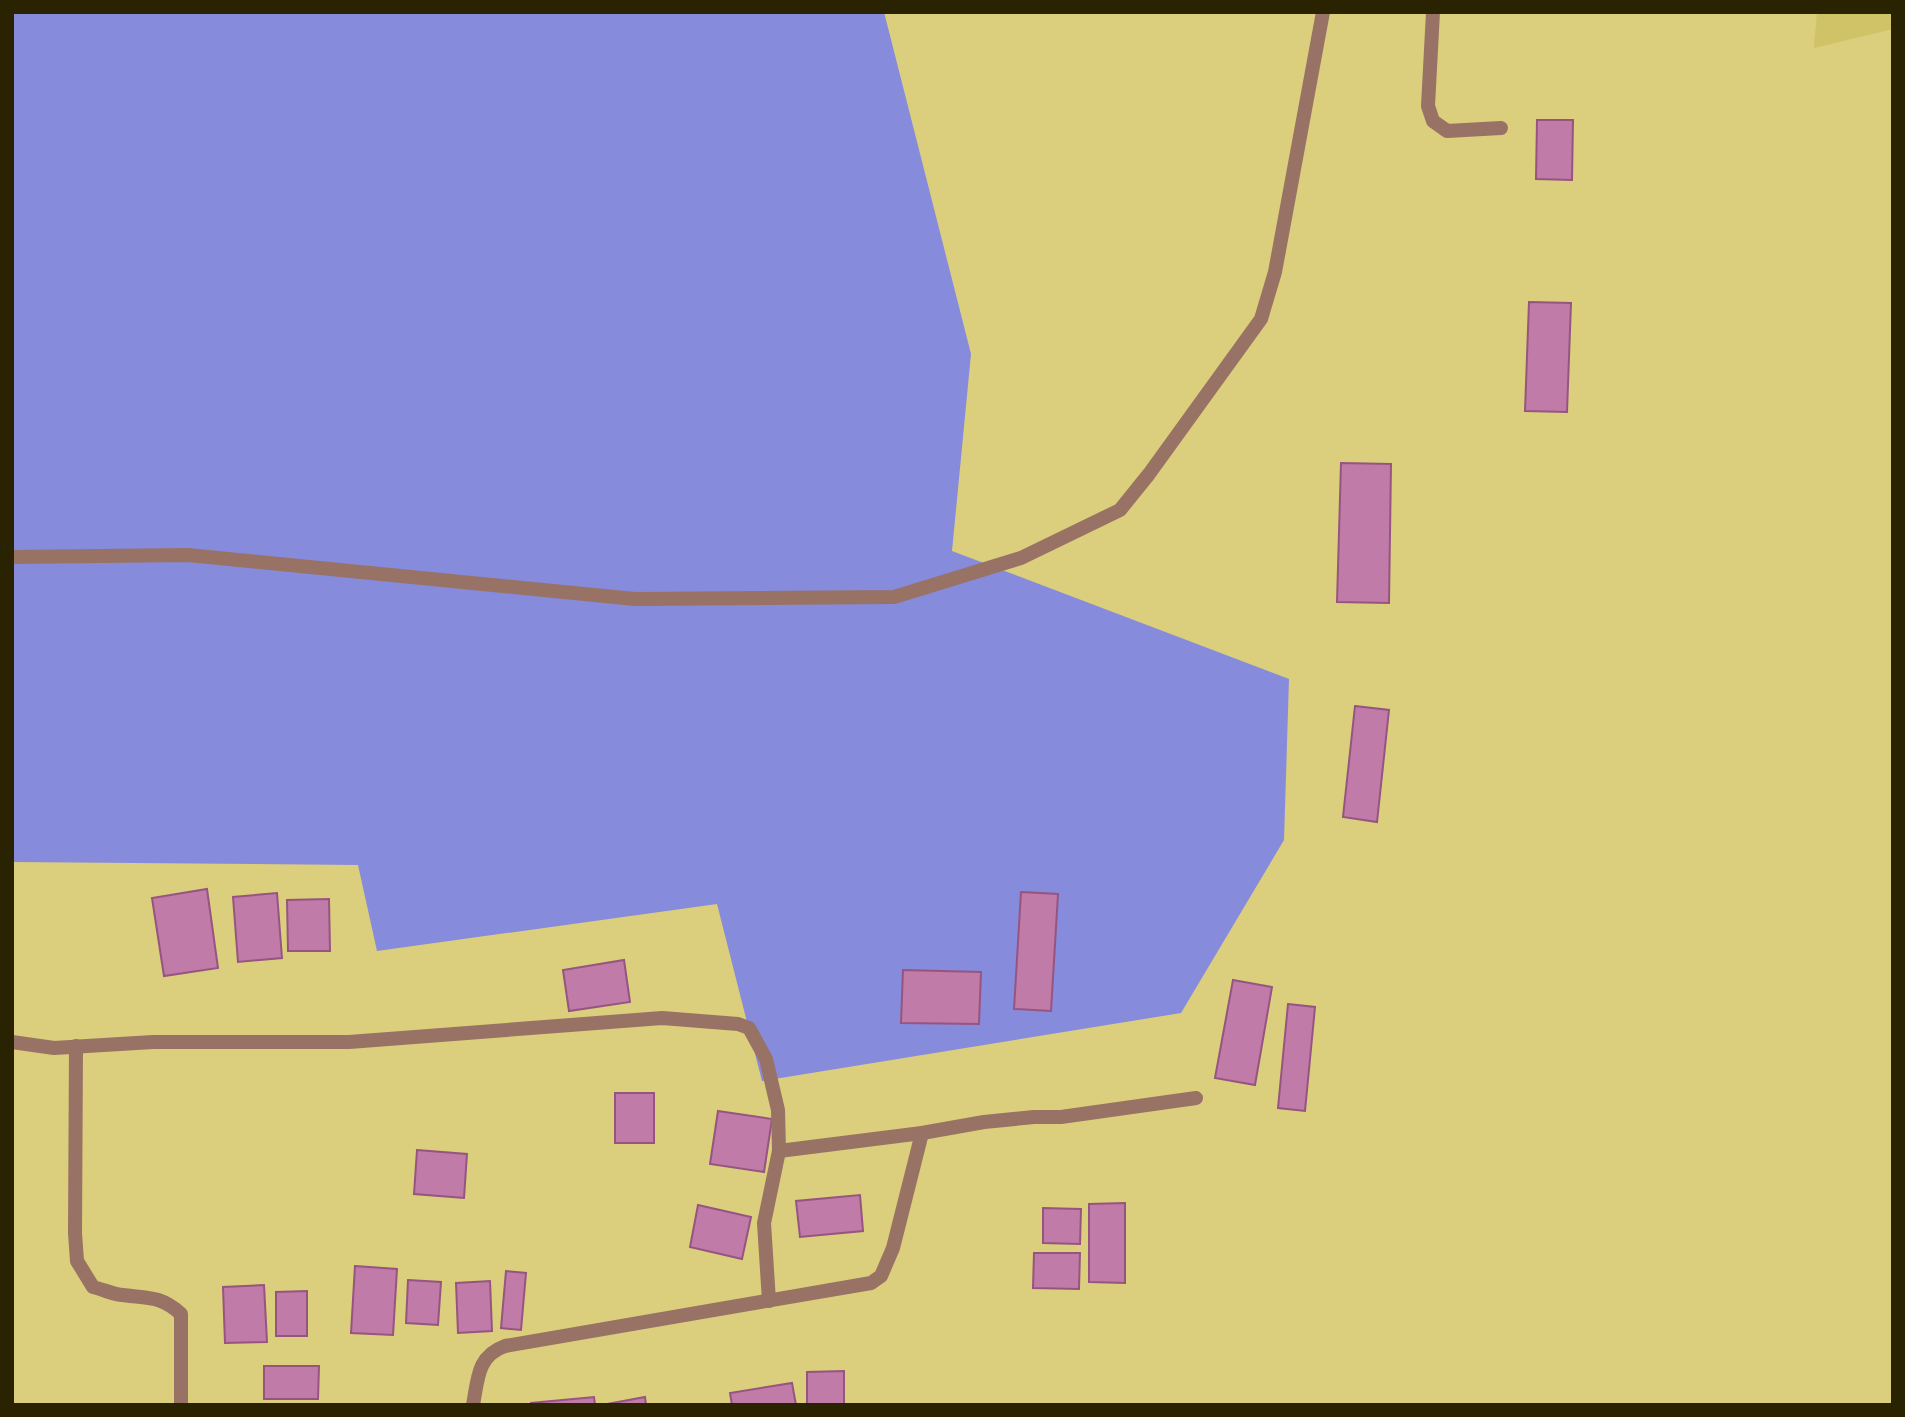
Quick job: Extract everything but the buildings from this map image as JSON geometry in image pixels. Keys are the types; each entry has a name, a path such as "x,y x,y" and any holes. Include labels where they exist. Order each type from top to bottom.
{"street":[{"path":"12,556 188,555 635,599 894,597 1021,558 1120,510 1261,319 1275,272 1323,12"},
{"path":"1433,12 1428,106 1433,121 1447,131 1501,128"},
{"path":"12,1042 54,1048 153,1042 349,1042 662,1018 738,1024 749,1028 766,1059 778,1110 779,1152 764,1223 769,1301"},
{"path":"76,1046 77,1261 93,1287 169,1303 181,1314 181,1405"},
{"path":"779,1152 984,1122 1061,1117 1196,1098"},
{"path":"473,1405 480,1370 486,1356 495,1350 871,1283 881,1276 893,1248 922,1133"}],"shaded area":[{"path":"12,12 884,12 971,354 952,551 1289,679 1284,840 1181,1013 762,1081 717,904 377,951 358,865 12,862"},
{"path":"1817,12 1893,12 1893,29 1814,48"}]}
